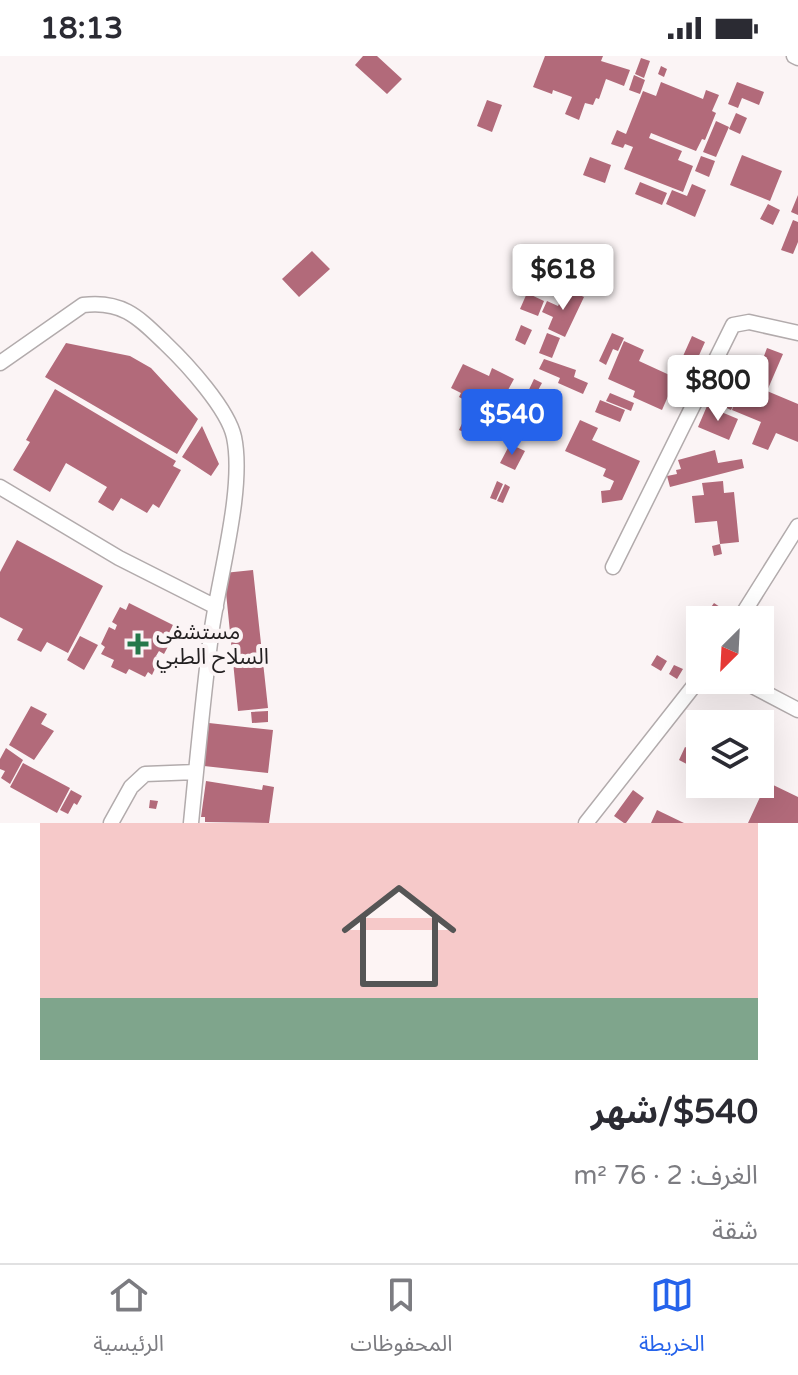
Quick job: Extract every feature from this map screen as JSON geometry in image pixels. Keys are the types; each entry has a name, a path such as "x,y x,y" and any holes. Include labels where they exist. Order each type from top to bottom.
{"street":[{"path":"0,363 83,305 98,303 128,310 171,348 220,408 233,434 236,462 233,493 216,607 191,823"},
{"path":"613,567 733,325 749,322 798,333"},
{"path":"0,487 119,558 216,607"},
{"path":"748,606 798,526"},
{"path":"586,823 687,694"},
{"path":"768,694 798,710"},
{"path":"111,823 120,816 131,787 145,774 196,772"}],"building":[{"path":"363,56 377,56 402,79 387,94 355,65"},
{"path":"545,56 603,56 601,61 630,70 624,86 606,79 599,99 596,98 593,105 585,103 579,120 565,114 572,97 533,87"},
{"path":"641,58 650,61 644,78 635,74"},
{"path":"661,66 667,69 664,77 658,74"},
{"path":"634,75 645,80 640,94 629,90"},
{"path":"661,82 703,99 706,90 719,95 712,111 716,113 705,140 702,139 696,151 651,133 649,138 682,151 678,160 693,166 683,192 624,169 633,147 611,144 617,130 626,134 643,91 656,96"},
{"path":"737,82 764,92 759,105 742,98 738,108 728,104"},
{"path":"487,100 502,105 492,132 477,126"},
{"path":"736,113 747,118 740,134 729,129"},
{"path":"716,121 729,127 716,157 703,152"},
{"path":"742,155 782,171 770,201 730,185"},
{"path":"701,156 715,161 709,177 695,171"},
{"path":"590,157 611,165 605,183 583,175"},
{"path":"640,182 667,193 662,205 635,194"},
{"path":"692,184 706,190 695,217 666,204 672,190 687,196"},
{"path":"798,195 798,215 791,212"},
{"path":"768,204 780,210 773,225 760,219"},
{"path":"793,220 798,222 798,242 793,254 781,250"},
{"path":"312,251 330,269 299,297 282,279"},
{"path":"566,289 584,297 565,337 548,329 553,317 542,312 547,301 558,306"},
{"path":"527,293 544,301 538,316 520,309"},
{"path":"521,325 532,330 525,345 515,340"},
{"path":"547,333 560,338 552,358 539,353"},
{"path":"612,333 624,338 618,351 613,349 606,365 599,361"},
{"path":"692,336 705,342 688,380 675,374"},
{"path":"624,341 644,350 639,361 676,378 662,410 633,397 635,391 608,379"},
{"path":"66,343 130,356 151,368 198,419 177,454 45,377"},
{"path":"767,348 783,354 767,391 798,404 798,442 776,433 768,450 752,444 761,422 732,410 735,402 731,410 714,402 722,386 739,393 753,361 761,364"},
{"path":"544,359 576,370 574,377 588,383 583,394 558,383 560,378 539,369"},
{"path":"463,364 489,376 492,368 514,379 508,390 525,398 534,379 542,383 536,394 541,397 534,410 522,404 528,408 522,423 514,419 510,429 497,423 499,417 486,411 483,417 475,414 478,407 459,397 461,393 451,388"},
{"path":"55,389 176,461 173,466 181,470 159,508 153,504 147,513 121,498 113,511 98,502 107,487 66,463 50,492 13,470"},
{"path":"610,393 634,403 631,411 606,401"},
{"path":"600,400 625,410 620,422 595,412"},
{"path":"707,406 738,419 729,440 698,427"},
{"path":"530,410 547,418 540,432 523,424"},
{"path":"466,415 477,420 470,435 459,430"},
{"path":"580,420 598,428 592,440 640,461 622,500 602,503 601,491 610,490 614,481 603,476 606,469 565,451"},
{"path":"202,426 219,464 211,476 182,457"},
{"path":"510,444 525,451 515,470 500,463"},
{"path":"715,450 718,463 742,459 744,468 670,487 667,476 677,474 676,470 681,469 678,460"},
{"path":"497,481 503,484 496,500 490,498"},
{"path":"723,481 724,493 734,492 739,542 720,544 717,521 695,523 692,496 704,495 702,483"},
{"path":"505,484 510,487 503,503 497,501"},
{"path":"17,540 103,586 68,653 47,642 41,652 17,640 23,629 0,617 0,572"},
{"path":"720,544 722,554 714,556 712,546"},
{"path":"253,570 268,708 238,711 224,573"},
{"path":"129,603 173,625 169,633 174,635 164,654 159,651 156,656 160,658 152,675 148,672 145,677 129,669 126,674 111,667 114,660 101,654 105,647 101,644 109,627 115,630 117,625 112,622 120,607 126,610"},
{"path":"80,636 98,645 84,670 67,660"},
{"path":"657,655 667,661 661,671 651,665"},
{"path":"674,665 683,669 677,679 669,674"},
{"path":"31,706 47,714 41,724 54,731 34,760 9,745"},
{"path":"268,711 268,722 252,723 251,712"},
{"path":"209,723 273,730 268,773 204,766"},
{"path":"685,747 686,747 686,764 679,760"},
{"path":"6,748 23,760 10,784 1,778 5,771 0,769 0,759"},
{"path":"23,763 70,788 57,813 10,787"},
{"path":"206,781 262,790 263,785 274,787 269,823 205,822 205,817 201,817"},
{"path":"774,785 798,797 798,823 748,823 760,798 774,798"},
{"path":"71,790 82,796 68,814 60,810"},
{"path":"633,790 644,798 624,823 614,816"},
{"path":"150,800 158,801 156,809 149,808"},
{"path":"657,810 684,823 651,823"}],"place":[{"name":"مستشفى السلاح الطبي","path":"138,644"}]}
